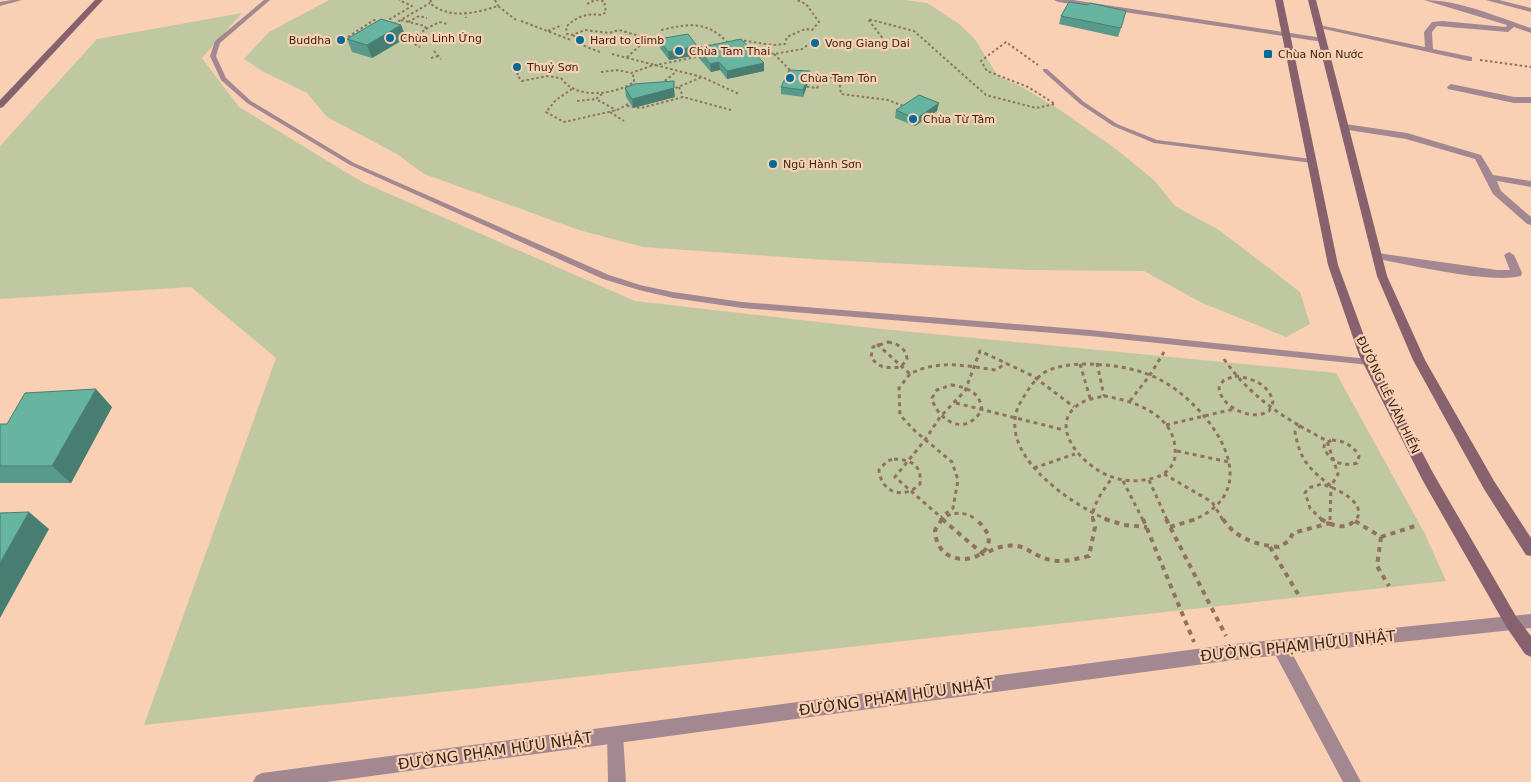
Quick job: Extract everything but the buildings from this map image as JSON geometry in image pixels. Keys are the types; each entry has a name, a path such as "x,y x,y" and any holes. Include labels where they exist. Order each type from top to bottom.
{"main road":[{"path":"0,105 99,0"},
{"name":"ĐƯỜNG LÊ VĂN HIẾN","path":"1279,0 1333,265 1369,362 1428,477 1512,623 1531,649"},
{"path":"1312,0 1382,276 1419,360 1489,485 1531,550"}],"street":[{"path":"1058,0 1323,40"},
{"path":"1428,0 1473,11 1531,31"},
{"path":"1490,0 1531,10"},
{"path":"1429,51 1428,32 1435,24 1508,30 1512,24"},
{"path":"1319,27 1469,59"},
{"path":"1452,87 1514,100 1531,100"},
{"path":"1345,127 1407,136 1478,157 1497,192 1531,222"},
{"path":"1488,177 1531,184"},
{"path":"1378,256 1464,270 1497,274 1517,273 1508,255"},
{"name":"ĐƯỜNG PHẠM HỮU NHẬT","path":"262,782 1200,656 1531,621"},
{"path":"1280,647 1352,782"},
{"path":"615,735 617,782"}],"lane":[{"path":"0,4 19,0"},
{"path":"267,0 217,42 213,56 223,79 249,102 352,164 606,277 637,288 688,299 742,305 1090,333 1369,362"},
{"path":"1045,70 1082,103 1115,125 1156,142 1312,161"}],"path":[{"path":"384,22 412,6 400,0"},
{"path":"356,39 348,36 374,20 393,25 430,4 431,0"},
{"path":"496,0 498,6 516,20"},
{"path":"580,40 567,34 566,27 570,21 589,13 602,15 606,12 604,1 595,0 587,4"},
{"path":"796,72 791,71 774,54 762,49 752,49 738,41 752,40 772,46 779,45 785,44 787,37 805,29 812,30 819,22 806,4 797,0"},
{"path":"430,4 439,12 445,13 465,12 498,6"},
{"path":"465,12 466,18"},
{"path":"408,22 419,16 427,18"},
{"path":"857,41 880,48 887,44 868,19 914,31 986,95 1036,108 1055,104 1028,87 986,71 981,61 1006,42 1045,70"},
{"path":"401,20 426,26 426,29"},
{"path":"521,21 537,25 571,40"},
{"path":"420,47 409,41 439,22 448,24"},
{"path":"548,31 562,26"},
{"path":"662,30 680,26 706,26 716,31 727,42 693,48"},
{"path":"572,35 585,30 609,33 619,30 643,37 644,42 626,58"},
{"path":"774,54 802,49 812,42"},
{"path":"579,44 600,52"},
{"path":"601,72 617,70 631,73 651,66 703,56 696,48"},
{"path":"434,51 442,59"},
{"path":"612,54 651,66 702,77 739,94"},
{"path":"434,58 439,56"},
{"path":"1469,59 1531,67"},
{"path":"520,68 517,75 522,81 547,76 561,78 563,83 572,89 602,93 620,91 629,87 634,82 634,77 631,73"},
{"path":"657,86 677,71"},
{"path":"798,86 817,88 822,78 827,76 839,79 841,94 888,100 911,109"},
{"path":"667,92 702,77"},
{"path":"679,86 682,97"},
{"path":"572,89 556,100 546,112 564,122 617,110 638,99"},
{"path":"577,101 596,98 602,93"},
{"path":"626,106 641,108 682,97 731,110"},
{"path":"596,98 617,110"},
{"path":"609,112 624,121"},
{"path":"1130,401 1150,375 1171,341"},
{"path":"888,342 900,346 907,354 907,359 901,367 884,368 874,363 870,355 873,347 877,344 888,342"},
{"path":"877,344 910,374"},
{"path":"983,554 895,476 926,440 940,417 956,403 967,388 980,351 1037,378 1074,407"},
{"path":"1006,363 996,370 964,364 939,363 918,368 910,374 899,388 900,415 915,432 952,462 958,480 953,508 937,523 935,537 944,550 960,559 968,560 1001,545 1024,548 1037,556 1051,561 1089,556 1095,532 1093,513 1102,492 1112,478"},
{"path":"1098,363 1104,396"},
{"path":"1147,527 1120,524 1093,513 1065,498 1045,481 1034,468 1023,453 1014,418 1019,403 1037,378 1049,371 1080,364 1098,363 1127,366 1150,375 1185,397 1205,416 1224,447 1229,462 1231,476 1225,497 1208,513 1170,527"},
{"path":"1080,364 1090,398"},
{"path":"1235,376 1271,410 1328,441 1337,440 1349,444 1358,452 1357,463 1353,465 1335,462 1324,450 1324,443 1328,441"},
{"path":"1235,376 1254,380 1262,385 1273,398 1274,404 1271,410 1266,413 1251,415 1234,409 1221,397 1219,385 1222,380 1235,376"},
{"path":"952,385 967,388 979,397 982,410 979,416 966,423 948,421 940,417 932,406 933,394 938,389 952,385"},
{"path":"1104,396 1130,401 1157,415 1174,438 1177,451 1173,464 1164,474 1149,480 1112,478 1098,472 1075,454 1064,430 1066,417 1074,407 1090,398 1104,396"},
{"path":"956,403 1064,430"},
{"path":"1166,425 1234,409"},
{"path":"1300,426 1295,432 1299,455 1311,470 1354,502 1358,516 1355,521 1344,526 1330,523 1313,513 1307,506 1304,493 1308,488 1314,485 1331,486"},
{"path":"1328,441 1338,474 1331,486 1330,523"},
{"path":"1177,451 1229,462"},
{"path":"1034,468 1075,454"},
{"path":"894,459 908,461 918,468 922,479 912,492 898,494 880,482 879,470 887,461 894,459"},
{"path":"1164,474 1212,502 1230,530 1244,539 1279,547 1289,541 1293,533 1304,528 1315,528 1330,523"},
{"path":"1123,480 1147,527 1200,656"},
{"path":"1149,480 1170,527 1234,652"},
{"path":"942,518 949,514 967,514 984,524 990,540 983,554"},
{"path":"1355,521 1381,537 1415,526"},
{"path":"1381,537 1377,566 1389,586"},
{"path":"1270,546 1298,594"}],"green space":[{"name":"Ngũ Hành Sơn","path":"329,0 905,0 927,3 958,23 974,38 998,76 1022,87 1057,108 1116,149 1154,180 1175,206 1219,230 1300,292 1310,324 1286,337 1200,302 1144,271 1029,270 827,260 643,247 579,230 424,174 397,154 327,117 307,93 262,71 244,59 269,32"},
{"path":"242,13 202,58 239,107 362,182 635,301 872,328 1336,373 1425,534 1446,581 144,725 276,358 191,287 0,299 0,146 97,39"}],"place":[{"name":"Chùa Linh Ứng","path":"390,38"},
{"name":"Buddha","path":"341,40"},
{"name":"Hard to climb","path":"580,40"},
{"name":"Vong Giang Dai","path":"815,43"},
{"name":"Chùa Tam Thai","path":"679,51"},
{"name":"Chùa Non Nước","path":"1268,54"},
{"name":"Thuỷ Sơn","path":"517,67"},
{"name":"Chùa Tam Tôn","path":"790,78"},
{"name":"Chùa Từ Tâm","path":"913,119"},
{"name":"Ngũ Hành Sơn","path":"773,164"}]}
